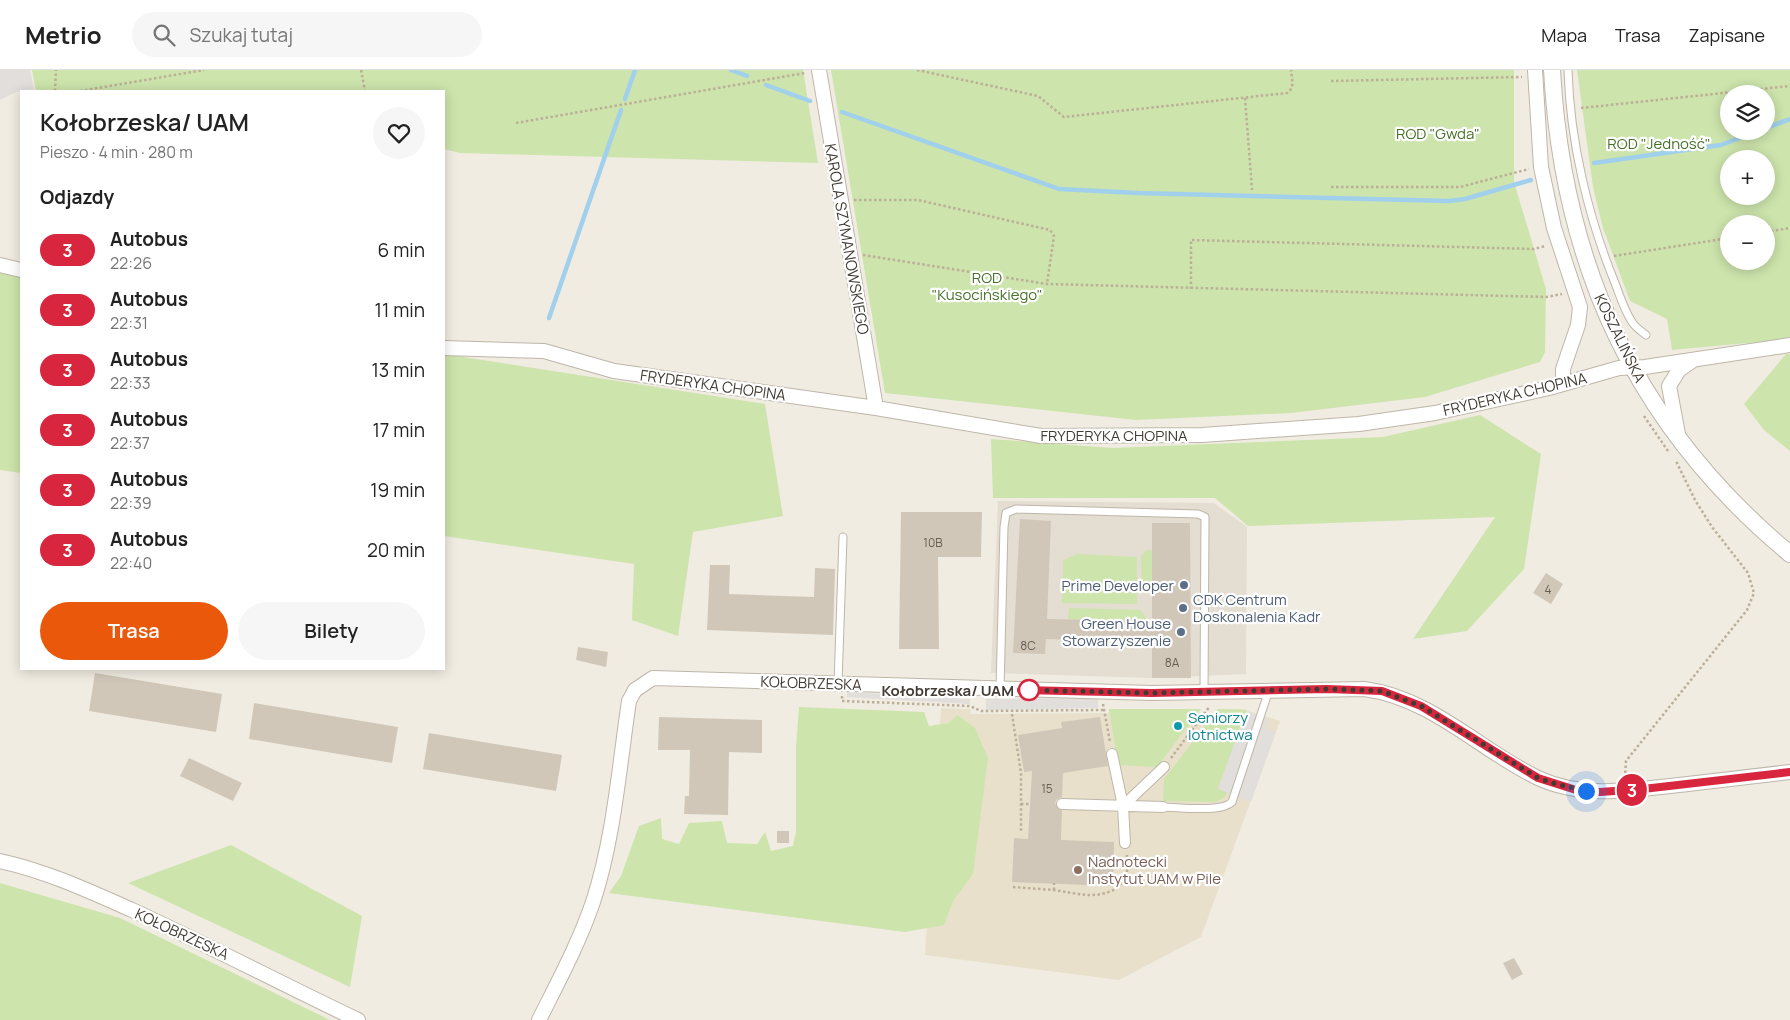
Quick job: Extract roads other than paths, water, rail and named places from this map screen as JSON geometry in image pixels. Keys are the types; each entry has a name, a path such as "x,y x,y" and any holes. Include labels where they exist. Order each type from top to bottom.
{"street":[{"name":"KAROLA SZYMANOWSKIEGO","path":"819,70 876,408"},
{"path":"1535,70 1541,167 1554,228 1580,307 1578,325 1562,369 1563,383"},
{"name":"KOSZALIŃSKA","path":"1552,70 1557,137 1578,238 1604,310 1632,368 1675,447 1741,511 1790,554"},
{"path":"0,265 20,270"},
{"name":"FRYDERYKA CHOPINA","path":"445,348 544,352 614,371 876,408 1040,436 1202,434 1368,422 1435,413 1619,368 1632,368 1790,345"},
{"path":"1675,447 1670,386 1679,370 1694,359"},
{"name":"KOŁOBRZESKA","path":"539,1020 579,936 598,885 608,845 629,701 635,690 644,682 665,677 1000,690 1102,692 1364,689 1398,695 1444,719 1538,778 1581,790 1626,790 1790,772"},
{"path":"1112,754 1123,806 1125,843"},
{"path":"1123,806 1164,767"},
{"path":"1062,804 1163,806"},
{"name":"KOŁOBRZESKA","path":"0,861 27,867 105,898 195,939 358,1020"}],"lane":[{"path":"1568,70 1575,133 1593,218 1607,263 1622,301 1632,323 1646,335"},
{"path":"1000,690 1004,527 1006,513 1016,509 1198,514 1205,517 1204,692"},
{"path":"840,684 843,537"},
{"path":"1163,806 1213,808 1225,807 1232,802 1269,689"}],"waterway":[{"path":"625,99 635,70"},
{"path":"731,70 747,76"},
{"path":"766,85 810,101"},
{"path":"549,318 621,110"},
{"path":"842,112 1059,189 1138,193 1449,201 1465,199 1531,180"},
{"path":"1775,125 1790,119"},
{"path":"1594,163 1721,145 1734,140"}],"place":[{"name":"Prime Developer","path":"1184,585"},
{"name":"CDK Centrum Doskonalenia Kadr","path":"1183,608"},
{"name":"Green House Stowarzyszenie","path":"1181,632"},
{"name":"Kołobrzeska/ UAM","path":"1029,690"},
{"name":"Seniorzy lotnictwa","path":"1178,726"},
{"name":"Nadnotecki Instytut UAM w Pile","path":"1078,870"}],"park label":[{"name":"ROD \"Gwda\"","path":"1438,133"},
{"name":"ROD \"Jedność\"","path":"1659,143"},
{"name":"ROD \"Kusocińskiego\"","path":"987,286"}]}
